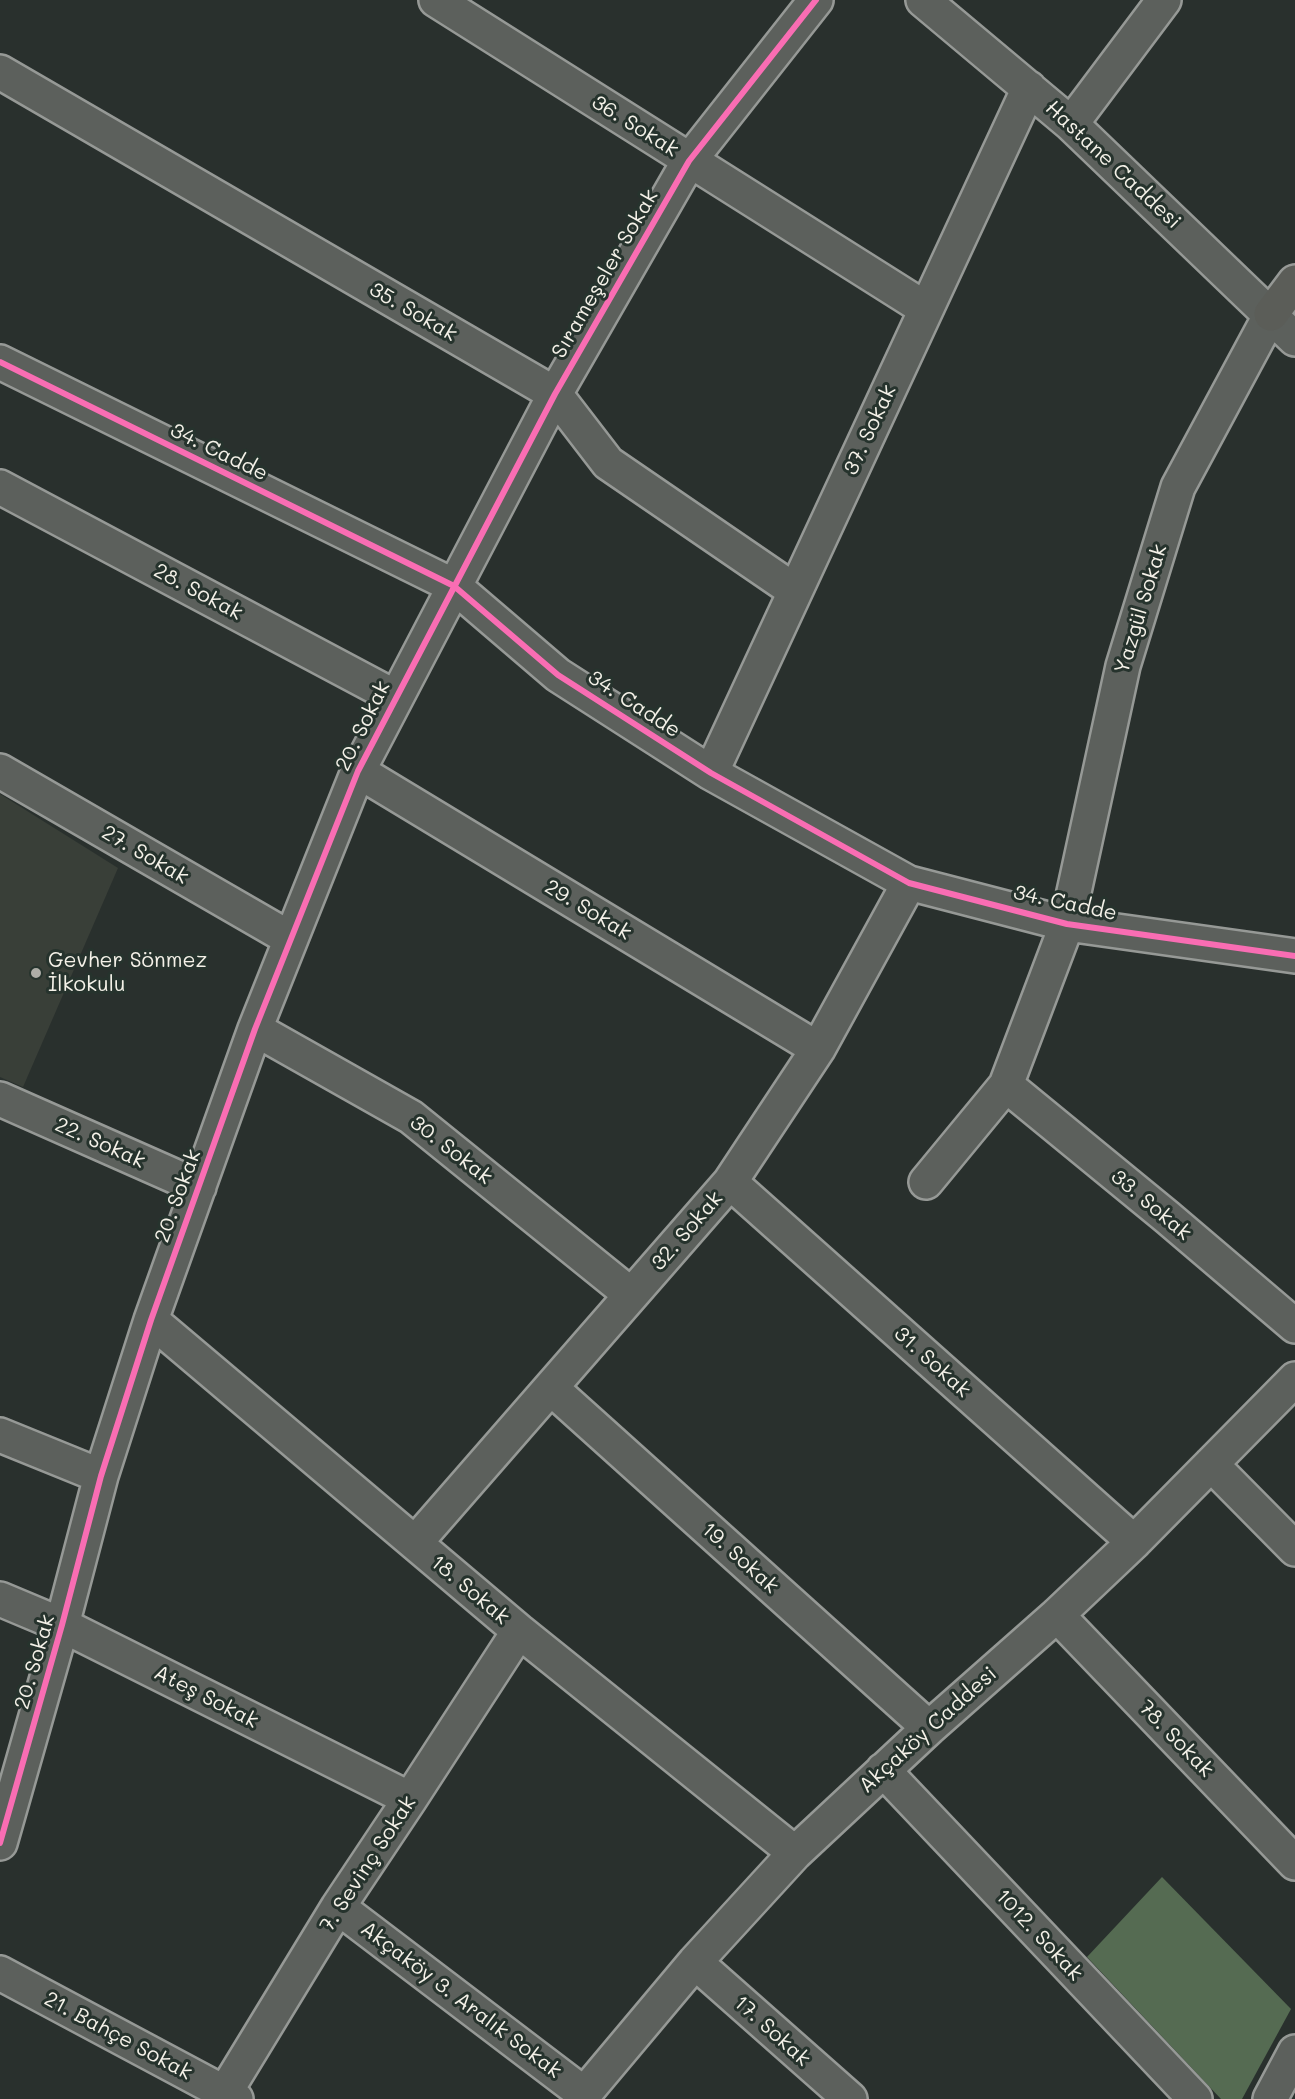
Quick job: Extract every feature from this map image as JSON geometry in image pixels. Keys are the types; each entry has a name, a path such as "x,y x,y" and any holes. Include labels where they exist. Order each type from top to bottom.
{"main road":[{"path":"1271,314 1295,282"}],"street":[{"name":"36. Sokak","path":"436,0 926,309"},
{"name":"Sırameşeler Sokak","path":"454,586 555,394 689,161 816,0"},
{"name":"Hastane Caddesi","path":"923,0 1071,124 1295,339"},
{"path":"1071,124 1164,0"},
{"name":"35. Sokak","path":"0,72 555,394 608,463 795,591"},
{"name":"37. Sokak","path":"711,773 1029,88"},
{"name":"Yazgül Sokak","path":"1067,924 1123,666 1178,487 1271,314"},
{"name":"34. Cadde","path":"0,362 454,586 558,675 711,773 909,883 1067,924 1295,956"},
{"name":"28. Sokak","path":"0,487 395,698"},
{"name":"20. Sokak","path":"0,1843 102,1476 151,1320 255,1029 358,771 454,586"},
{"name":"27. Sokak","path":"0,771 291,939"},
{"name":"29. Sokak","path":"358,771 818,1049"},
{"name":"32. Sokak","path":"415,1543 730,1182 818,1049 909,883"},
{"path":"926,1182 1006,1085 1067,924"},
{"name":"30. Sokak","path":"255,1029 411,1117 630,1294"},
{"name":"33. Sokak","path":"1006,1085 1295,1326"},
{"name":"22. Sokak","path":"0,1099 199,1187"},
{"name":"31. Sokak","path":"730,1182 1134,1542"},
{"name":"18. Sokak","path":"151,1320 519,1631 795,1853"},
{"name":"Akçaköy Caddesi","path":"582,2096 695,1962 795,1853 929,1728 1057,1615 1134,1542 1295,1379"},
{"name":"19. Sokak","path":"551,1388 929,1728"},
{"path":"0,1435 102,1476"},
{"path":"1211,1464 1295,1549"},
{"name":"Ateş Sokak","path":"0,1599 62,1625 410,1800"},
{"name":"78. Sokak","path":"1057,1615 1295,1863"},
{"name":"7. Sevinç Sokak","path":"228,2097 338,1907 519,1631"},
{"name":"1012. Sokak","path":"883,1770 1195,2099"},
{"name":"Akçaköy 3. Aralık Sokak","path":"338,1907 582,2096"},
{"name":"17. Sokak","path":"695,1962 850,2099"},
{"name":"21. Bahçe Sokak","path":"2,1977 228,2097"},
{"path":"1270,2099 1295,2052"}],"shaded area":[{"name":"Gevher Sönmez İlkokulu","path":"0,794 118,868 23,1087 0,1077"}],"green space":[{"path":"1162,1877 1291,2009 1242,2099 1221,2099 1087,1957"}],"cycle path":[{"path":"0,1843 62,1625 101,1476 151,1320 255,1029 358,771 555,394 689,161 816,0"},
{"path":"0,362 454,586 558,675 711,773 909,883 1067,924 1295,956"}],"place":[{"name":"Gevher Sönmez İlkokulu","path":"36,973"}]}
